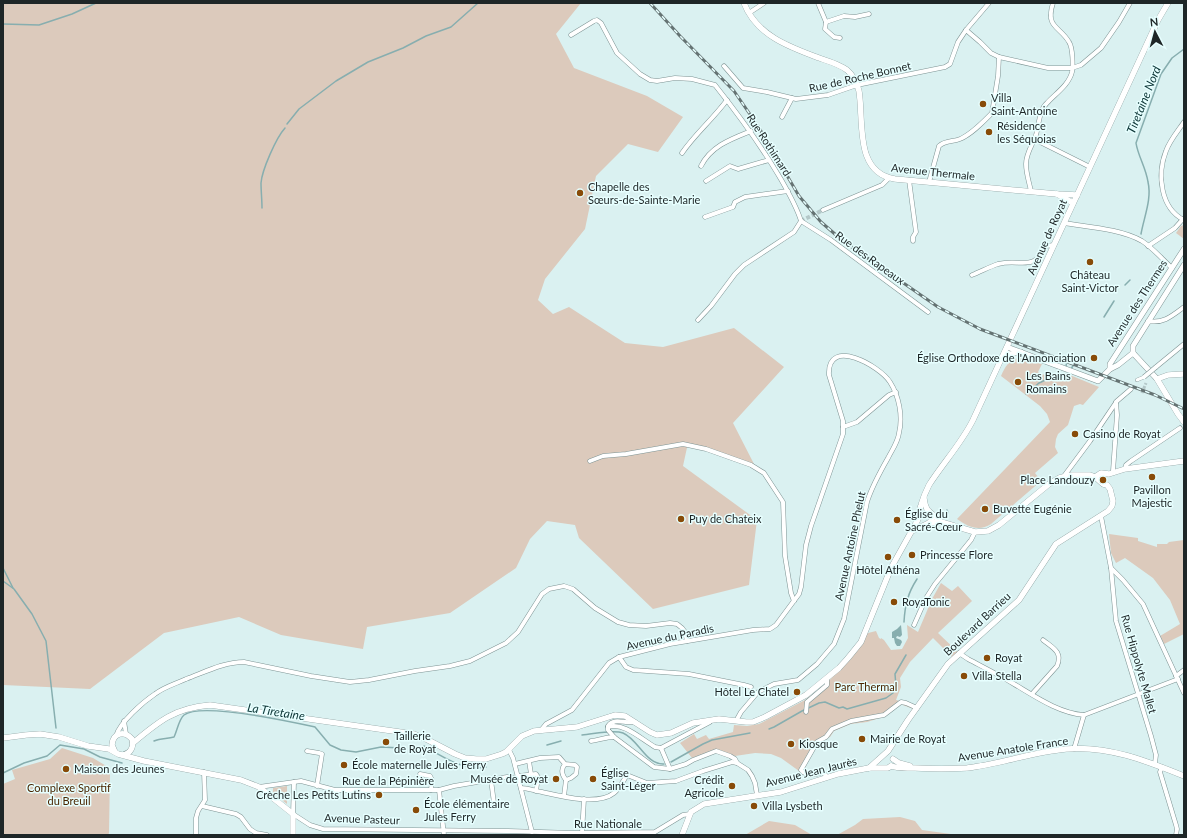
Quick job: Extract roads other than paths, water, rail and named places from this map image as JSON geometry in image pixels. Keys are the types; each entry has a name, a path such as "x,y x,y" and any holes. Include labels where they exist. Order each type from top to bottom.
{"main road":[{"name":"Avenue Thermale","path":"744,3 748,12 760,27 777,41 843,68 851,74 857,84 860,94 866,156 876,171 889,178 1077,195"},
{"name":"Avenue de Royat","path":"924,495 970,426 1167,3"},
{"name":"Avenue Thermale","path":"1057,194 1073,203"},
{"path":"1184,374 1168,375 1157,379 1184,422"},
{"path":"1095,477 1101,473 1184,461"},
{"path":"924,495 920,507 922,522 941,522 975,532 988,531 1049,484 1064,476 1083,474 1095,477 1103,484 1111,472"},
{"name":"Boulevard Barrieu","path":"884,755 895,742 916,708 943,671 959,653 1019,600 1056,544 1110,509 1113,501 1110,489 1107,485 1103,484"},
{"path":"924,495 925,506 930,513 941,522"},
{"path":"100,747 112,741 119,734 134,736 149,730 178,712 194,706 210,705 414,734 465,758 486,759 502,754 522,736 534,731 542,729 577,727 615,715 625,716 657,735 671,733 693,722 714,720 754,722 798,700 839,668 861,642 892,568 922,511 930,513"},
{"path":"911,532 932,520 930,513"},
{"path":"3,738 40,734 88,746 100,747 123,755 130,751 132,746 149,730"},
{"path":"128,735 137,759"},
{"path":"112,741 115,752"},
{"name":"Boulevard Barrieu","path":"892,758 895,742"},
{"name":"Avenue Anatole France","path":"891,766 905,769 967,768 1049,752 1074,749 1109,752 1154,764 1184,776"},
{"name":"Avenue Pasteur","path":"123,755 241,780 259,787 293,814"},
{"path":"884,755 892,758 893,763 891,766 884,768 881,766 880,760 884,755"},
{"name":"Avenue Anatole France","path":"892,758 899,764 914,768"},
{"name":"Avenue Jean Jaurès","path":"869,768 880,760"},
{"name":"Avenue Jean Jaurès","path":"690,814 697,808 708,803 781,792 827,777 869,768 884,768"},
{"path":"293,814 293,835"},
{"path":"682,835 690,814"}],"street":[{"path":"748,12 764,3"},
{"path":"818,3 826,22 825,29 834,37 840,38"},
{"name":"Rue de Roche Bonnet","path":"724,66 743,88 796,99 828,95 857,84 945,67 950,64 958,42 966,30 989,3"},
{"path":"1031,191 1026,163 1027,155 1034,139 1045,104 1066,84 1071,75 1072,68 1071,44 1069,40 1054,27 1051,20 1051,8 1053,3"},
{"path":"966,30 991,53 999,57 1048,68 1072,68 1081,65 1101,48 1120,22 1130,3"},
{"path":"826,22 844,16 855,17 869,14"},
{"name":"Rue Rothimard","path":"571,35 597,20 602,23 617,53 640,74 650,80 686,79 715,85 751,131 788,191 798,211 800,221"},
{"path":"929,182 939,146 942,142 962,139 992,113 998,76 999,57"},
{"path":"782,117 792,98"},
{"path":"682,153 694,136 716,114 727,100"},
{"path":"1148,246 1175,228 1183,220 1168,207 1162,189 1161,173 1162,163 1167,149 1184,122"},
{"path":"701,166 711,152 735,138 751,131"},
{"path":"1034,139 1090,167"},
{"path":"706,181 730,166 738,169 769,160"},
{"path":"823,210 882,185 889,178"},
{"path":"909,180 916,232 913,237 913,242"},
{"path":"705,217 733,207 735,202 745,197 788,191"},
{"path":"698,320 744,264 794,232 800,221"},
{"name":"Rue des Rapeaux","path":"800,221 831,240 928,312"},
{"path":"1064,223 1115,232 1132,237 1148,246 1172,268"},
{"path":"972,275 999,264 1032,262 1041,255 1046,246 1054,245"},
{"name":"Avenue des Thermes","path":"1110,369 1110,364 1184,249"},
{"path":"1157,379 1133,353 1133,346 1184,265"},
{"path":"1148,321 1156,323 1167,319 1184,307"},
{"path":"1137,380 1144,377 1184,344"},
{"name":"Avenue des Thermes","path":"1006,349 1010,354 1020,352 1098,381 1110,369 1118,365 1133,353"},
{"name":"Avenue Antoine Phelut","path":"736,721 741,712 758,692 774,684 798,680 817,664 834,644 844,619 867,502 872,487 897,441 900,432 900,408 896,392 888,379 878,369 852,356 840,356 834,360 829,370 829,375 843,421 843,434 811,526 806,545 801,587 799,594 794,601"},
{"path":"1064,476 1074,464 1116,402 1131,389"},
{"path":"843,427 857,422 889,395 896,392"},
{"path":"1111,472 1117,415 1116,402"},
{"path":"1126,469 1126,465 1131,461 1180,428"},
{"path":"590,461 603,456 626,454 676,444 683,444 706,449 752,465 764,473 783,502 785,556 791,593 794,601"},
{"name":"Rue Hippolyte Mallet","path":"1101,516 1111,568 1116,621 1151,736 1156,755 1154,764"},
{"path":"914,625 934,584 971,540 975,532"},
{"path":"1111,568 1143,604 1184,693"},
{"path":"116,736 124,720 154,694 208,670 234,662 244,662 311,676 350,682 450,666 470,661 506,643 518,632 542,594 557,586 564,586 573,589 595,608 618,622 629,625 646,626 670,623 677,624 685,632 687,641"},
{"name":"Avenue du Paradis","path":"542,729 546,724 572,710 609,663 619,657 670,644 774,628 794,601"},
{"path":"1032,694 1060,661 1058,652 1043,640"},
{"path":"959,653 1064,712 1084,715 1138,695 1177,677 1184,670"},
{"path":"619,657 626,667 633,670 689,674 750,687"},
{"path":"806,712 807,702 827,685 827,678"},
{"path":"827,777 823,772 815,775 808,775 801,770 817,742 826,737 832,729 851,721 865,720 884,715 901,702 916,708"},
{"path":"1074,749 1084,715"},
{"path":"124,720 128,735"},
{"path":"608,728 614,725 621,726 655,747 661,748 714,720"},
{"path":"608,728 609,724 614,721 628,723 636,722"},
{"path":"608,728 613,735 654,767 669,767 686,764 716,751 735,759 736,763"},
{"path":"591,741 613,735"},
{"path":"661,748 669,767"},
{"path":"508,750 512,755 515,764 532,832"},
{"path":"307,751 319,752 322,754 317,786"},
{"path":"515,764 559,757 565,764 575,765 577,767 576,774 566,780"},
{"path":"529,761 531,774 536,774 538,777 536,791"},
{"path":"521,788 584,799 598,798 609,796 615,792 627,776 647,783 683,780 703,771 732,762 748,770 755,783 757,795"},
{"path":"564,796 566,780 562,773 562,767 565,764"},
{"path":"1162,767 1160,772 1176,825 1176,835"},
{"path":"196,835 196,818 206,795 204,772"},
{"path":"420,774 430,776 432,780 431,790"},
{"name":"Rue de la Pépinière","path":"259,787 301,781 335,790 439,790 454,786 531,774"},
{"path":"491,780 494,803"},
{"path":"293,814 294,782"},
{"path":"439,790 444,833"},
{"path":"582,833 584,799"},
{"path":"202,806 236,814 241,817 250,829 256,833 267,835"},
{"name":"Avenue Pasteur","path":"293,814 310,825 323,829 444,833 506,831 513,833 532,832"},
{"name":"Rue Nationale","path":"532,832 574,834 655,832 683,815 690,814"}],"water":[{"path":"901,625 902,635 900,637 897,636 896,638 902,642 900,646 897,646 894,638 892,638 892,632"}],"waterway":[{"path":"3,24 39,25 72,14 96,3"},
{"path":"287,124 299,109 336,81 368,62 403,48 426,36 451,27 478,3"},
{"name":"Tiretaine Nord","path":"1141,234 1148,201 1149,188 1146,172 1138,153 1136,143 1161,74 1172,58 1184,49"},
{"path":"262,208 261,183 264,170 274,146 285,128"},
{"path":"1125,285 1130,280"},
{"path":"1104,317 1114,301"},
{"path":"1066,367 1067,358 1079,356"},
{"path":"1071,369 1079,356"},
{"path":"1026,394 1039,383 1052,377 1066,376 1069,372"},
{"name":"La Tiretaine","path":"947,510 947,515"},
{"path":"3,568 13,588"},
{"name":"La Tiretaine","path":"904,622 905,610 911,589 917,579"},
{"path":"3,581 14,589 32,614 46,641 56,728"},
{"name":"La Tiretaine","path":"769,729 819,703 825,702 839,708 843,707 847,709 886,698 893,693 896,686 895,674 906,655"},
{"name":"La Tiretaine","path":"154,741 174,737 179,722 184,715 194,712 208,711 247,714 315,727 330,745 341,750 356,752 381,747 401,748"},
{"name":"La Tiretaine","path":"582,735 609,732 623,733 629,736 652,761 664,764"},
{"name":"La Tiretaine","path":"671,762 712,740 750,733"},
{"name":"La Tiretaine","path":"547,745 561,741"},
{"name":"La Tiretaine","path":"3,773 24,763 47,756 60,745 84,749 100,757 122,763"},
{"name":"La Tiretaine","path":"424,746 446,759 461,765 478,768 486,767"}],"tunnel":[{"path":"801,221 823,210"},
{"path":"1142,393 1146,383"}],"railway":[{"path":"650,3 734,91 758,126 799,196 821,222 843,241 938,307 980,329 1155,395 1184,409"}],"place":[{"name":"Villa Saint-Antoine","path":"983,104"},
{"name":"Résidence les Séquoias","path":"989,132"},
{"name":"Chapelle des Sœurs-de-Sainte-Marie","path":"580,193"},
{"name":"Château Saint-Victor","path":"1090,262"},
{"name":"Église Orthodoxe de l'Annonciation","path":"1094,358"},
{"name":"Les Bains Romains","path":"1018,382"},
{"name":"Casino de Royat","path":"1075,434"},
{"name":"Pavillon Majestic","path":"1152,477"},
{"name":"Place Landouzy","path":"1103,480"},
{"name":"Buvette Eugénie","path":"985,509"},
{"name":"Puy de Chateix","path":"681,519"},
{"name":"Église du Sacré-Cœur","path":"897,520"},
{"name":"Princesse Flore","path":"912,555"},
{"name":"Hôtel Athéna","path":"888,557"},
{"name":"RoyaTonic","path":"894,602"},
{"name":"Royat","path":"987,658"},
{"name":"Villa Stella","path":"964,676"},
{"name":"Hôtel Le Chatel","path":"797,692"},
{"name":"Mairie de Royat","path":"862,739"},
{"name":"Taillerie de Royat","path":"386,742"},
{"name":"Kiosque","path":"791,744"},
{"name":"École maternelle Jules Ferry","path":"344,765"},
{"name":"Maison des Jeunes","path":"66,769"},
{"name":"Musée de Royat","path":"556,779"},
{"name":"Église Saint-Léger","path":"593,779"},
{"name":"Crédit Agricole","path":"732,786"},
{"name":"Crèche Les Petits Lutins","path":"379,795"},
{"name":"Villa Lysbeth","path":"754,806"},
{"name":"École élémentaire Jules Ferry","path":"416,810"}],"park label":[{"name":"Parc Thermal","path":"866,687"},
{"name":"Complexe Sportif du Breuil","path":"69,794"}]}
